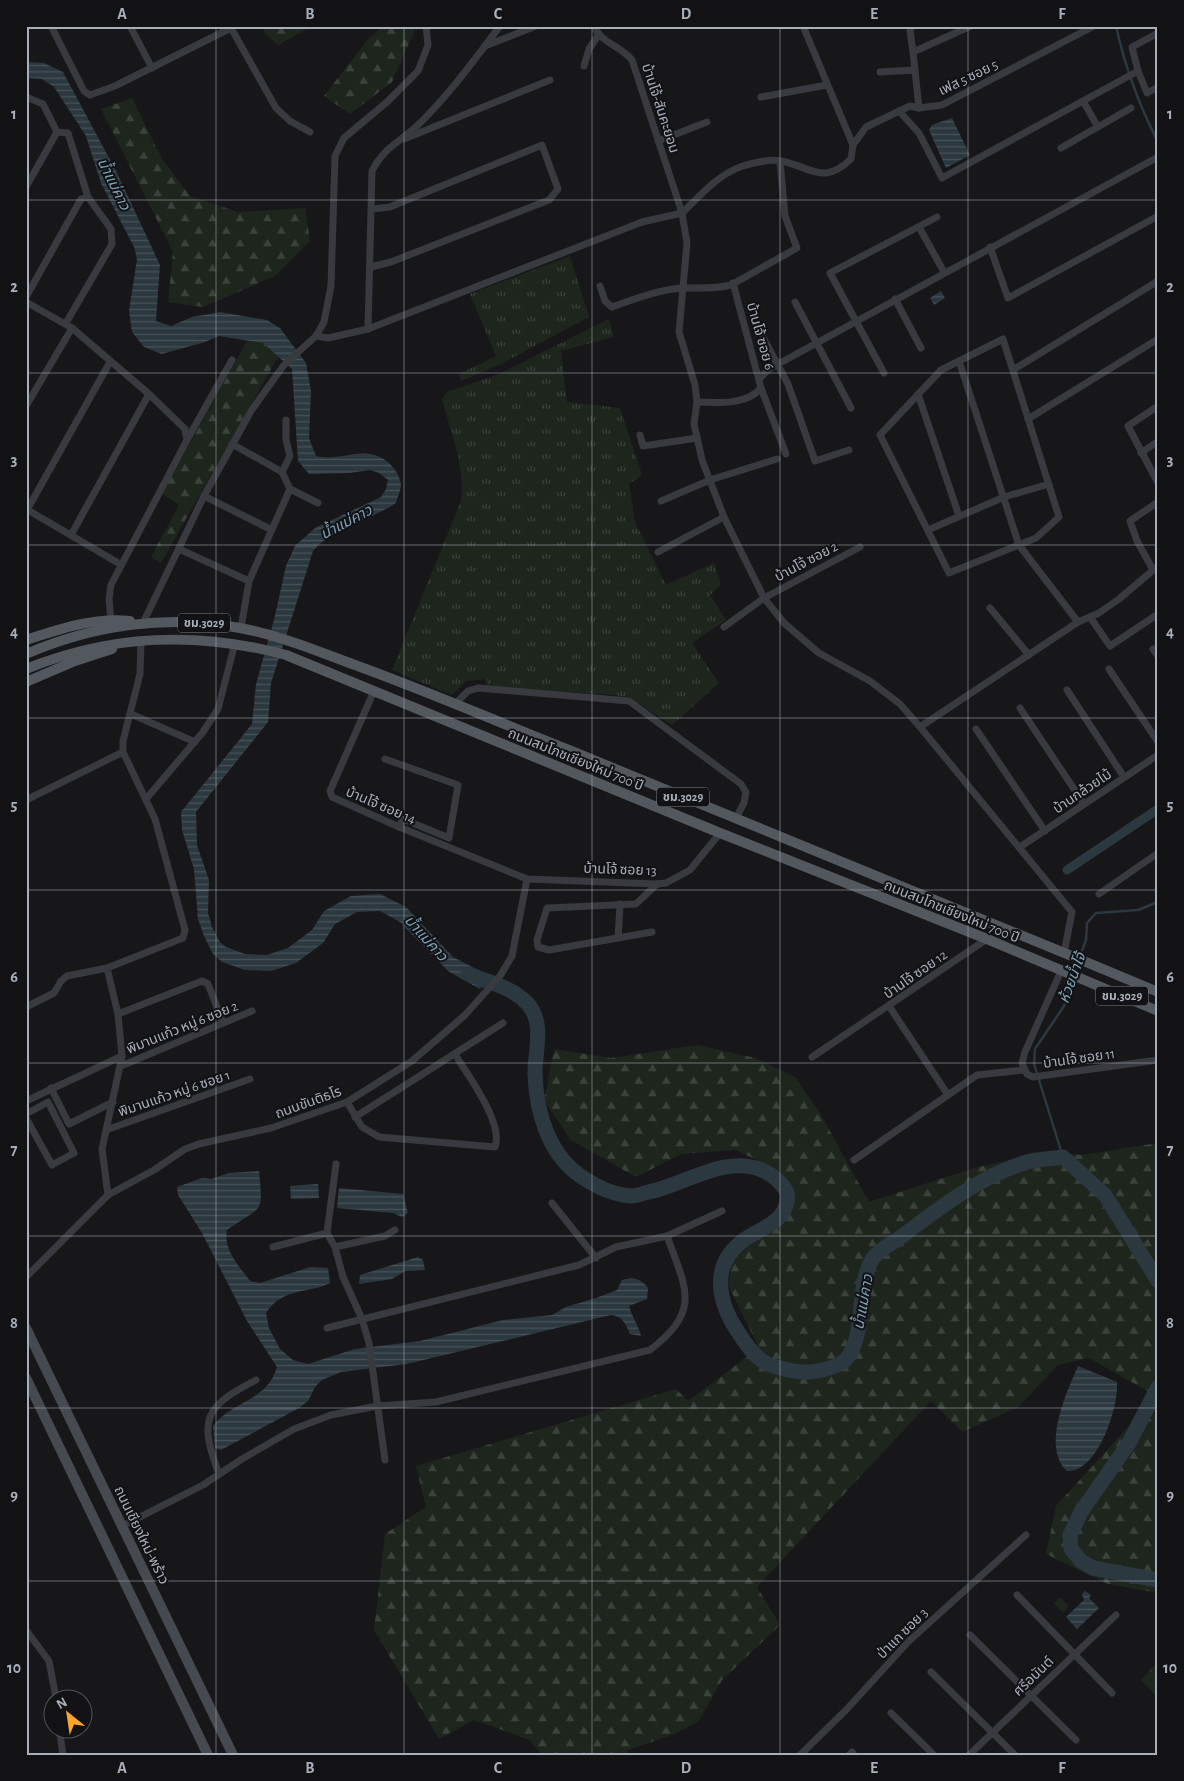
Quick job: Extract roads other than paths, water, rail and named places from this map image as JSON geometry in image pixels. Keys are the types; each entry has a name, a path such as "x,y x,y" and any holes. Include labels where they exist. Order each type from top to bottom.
{"main road":[{"path":"26,640 82,624 111,620 143,623"},
{"name":"ถนนสมโภชเชียงใหม่ 700 ปี","path":"26,654 77,636 143,623 193,622 241,628 290,641 455,704 1158,992"},
{"name":"ถนนสมโภชเชียงใหม่ 700 ปี","path":"26,669 74,652 136,641 180,640 235,644 286,655 720,833 987,939 1158,1011"},
{"path":"26,682 75,661 136,641"},
{"name":"ถนนเชียงใหม่-พร้าว","path":"26,1328 233,1755"},
{"path":"26,1378 208,1755"}],"street":[{"path":"51,26 84,91 90,95 152,68 230,27 276,108 290,120 310,132"},
{"path":"130,26 152,68"},
{"path":"368,329 373,209 372,171 380,156 417,126 500,26"},
{"path":"485,46 536,26"},
{"name":"บ้านโจ้-สันคะยอม","path":"594,26 599,34 627,54 632,60 682,213 688,243 678,318 678,332 695,385 698,402"},
{"path":"803,26 853,145"},
{"path":"912,26 910,32 919,108"},
{"path":"912,52 971,26"},
{"name":"เฟส 5 ซอย 5","path":"682,213 714,182 742,166 780,161 822,175 841,169 851,159 853,145 866,127 910,106 919,108 942,105 1084,29 1094,26"},
{"path":"143,623 204,496 251,411 284,365 313,339 324,322 331,286 335,156 344,138 387,102 418,70 428,45 426,27"},
{"path":"1158,32 1132,47 1138,71 1147,93 1158,87"},
{"path":"584,66 589,49 599,34"},
{"path":"880,72 915,70"},
{"path":"899,111 919,133 942,178 1138,71"},
{"path":"394,143 550,80"},
{"path":"761,97 827,85"},
{"path":"26,97 43,104 57,132"},
{"path":"1083,100 1098,127"},
{"path":"1061,148 1131,108"},
{"path":"658,141 707,122"},
{"path":"26,187 57,132"},
{"path":"26,406 112,244 111,229 88,197 68,133 57,132"},
{"path":"371,267 392,262 548,200 558,189 542,145 390,207 373,209"},
{"path":"760,378 776,364 1158,156"},
{"path":"600,286 605,301 612,307 647,295 683,288 721,288 734,283 797,248 785,216 780,161"},
{"path":"26,296 82,199 88,197"},
{"path":"313,339 328,338 368,329 642,222 682,213"},
{"path":"990,248 1008,298 1158,216"},
{"path":"884,373 830,273 937,217"},
{"path":"919,227 944,272"},
{"path":"1013,370 1158,281"},
{"name":"บ้านโจ้ ซอย 6","path":"698,402 736,401 756,394 761,388 760,378 734,283"},
{"path":"895,299 921,348"},
{"path":"26,302 70,325 110,362 149,394 185,429 187,440"},
{"path":"795,302 851,408"},
{"path":"759,330 788,384 815,461 849,450"},
{"path":"1028,419 1158,338"},
{"path":"1003,339 1059,517 1036,538 949,573 880,435 941,370 959,361 1003,339"},
{"path":"111,620 109,599 111,585 120,564 232,360"},
{"path":"959,361 1019,545 1078,622"},
{"path":"110,362 27,509 120,564"},
{"path":"761,388 786,454"},
{"path":"71,535 149,394"},
{"path":"918,394 959,516"},
{"path":"698,402 694,424 710,480 724,517 764,598 784,623 819,653 870,681 900,704 920,727 1072,912 1064,953"},
{"path":"1158,406 1128,426 1158,483"},
{"path":"282,472 290,456 286,440 286,420"},
{"path":"640,435 643,446 697,438"},
{"path":"1141,453 1158,441"},
{"path":"232,444 282,472 290,489 318,503"},
{"path":"661,501 710,480 777,460"},
{"path":"928,530 1004,497 1049,484"},
{"path":"241,628 249,581 270,529 290,489"},
{"path":"204,496 270,529"},
{"path":"920,727 1078,622 1090,617 1119,599 1155,568 1137,541 1130,522 1158,502"},
{"path":"658,552 724,517"},
{"name":"บ้านโจ้ ซอย 2","path":"724,627 764,598 860,547"},
{"path":"179,549 249,581"},
{"path":"990,608 1029,655"},
{"path":"1090,617 1110,646 1158,614"},
{"path":"26,1007 54,993 61,981 67,976 107,968 183,938 186,930 159,831 123,752 123,741 140,674 136,641"},
{"path":"146,799 195,742 218,709 235,644"},
{"path":"1153,649 1158,656"},
{"path":"1109,669 1158,742"},
{"path":"455,704 468,691 478,688 629,701 741,784 746,792 744,803 736,818"},
{"path":"1067,690 1124,777"},
{"name":"บ้านโจ้ ซอย 14","path":"374,691 330,791 332,797 341,803 399,828 527,879"},
{"path":"1020,708 1084,804"},
{"path":"131,714 195,742"},
{"path":"976,729 1044,830"},
{"path":"26,800 123,752"},
{"name":"บ้านกล้วยไม้","path":"1020,848 1044,830 1158,755"},
{"path":"385,759 458,786 449,838 403,819 399,828"},
{"name":"บ้านโจ้ ซอย 13","path":"527,879 657,884 680,877 690,870 720,833"},
{"path":"1099,894 1158,853"},
{"name":"ถนนขันติธโร","path":"26,1277 108,1195 154,1170 192,1146 271,1128 347,1102 412,1061 465,1015 500,976 512,956 527,879"},
{"path":"652,932 549,950 538,947 538,940 547,908 636,904 657,884"},
{"path":"618,938 620,904"},
{"name":"บ้านโจ้ ซอย 12","path":"812,1057 987,939"},
{"path":"107,968 118,1014 122,1056 106,1130 102,1160 108,1195"},
{"name":"บ้านโจ้ ซอย 11","path":"1064,972 1025,1052 1022,1063 1024,1070 1033,1077 1158,1060"},
{"path":"118,1014 202,981 208,984 223,1023"},
{"path":"889,1006 948,1095"},
{"name":"พิมานแก้ว หมู่ 6 ซอย 2","path":"121,1066 252,1011"},
{"path":"355,1117 503,1023"},
{"path":"347,1102 362,1127 379,1137 495,1147 498,1139 489,1112 455,1054"},
{"path":"26,1101 122,1056"},
{"path":"854,1160 977,1075 1024,1070"},
{"name":"พิมานแก้ว หมู่ 6 ซอย 1","path":"106,1130 250,1079"},
{"path":"51,1088 69,1124 113,1102"},
{"path":"48,1102 74,1153 52,1165 26,1116 48,1102"},
{"path":"336,1164 327,1232 335,1247 343,1277 362,1319 369,1343 385,1460"},
{"path":"552,1203 596,1258"},
{"path":"327,1328 463,1296 579,1265 616,1247 667,1236 722,1211"},
{"path":"335,1247 385,1236 394,1230"},
{"path":"273,1247 327,1232"},
{"path":"122,1526 203,1485 294,1430 331,1415 377,1406 436,1402 650,1350 666,1338 679,1322 686,1304 687,1292 667,1236"},
{"path":"219,1474 208,1443 207,1432 212,1415 218,1403 256,1380"},
{"name":"ป่าแก ซอย 3","path":"800,1755 847,1709 908,1642 1026,1535"},
{"path":"1017,1595 1112,1692"},
{"name":"ศรีอนันต์","path":"969,1755 1116,1615"},
{"path":"26,1630 49,1661 54,1688"},
{"path":"970,1635 1032,1694 1076,1740"},
{"path":"931,1672 1015,1755"},
{"path":"891,1713 934,1755"},
{"path":"60,1738 63,1755"}],"water":[{"path":"26,62 44,63 63,72 116,171 160,265 156,321 171,326 192,317 220,312 267,320 280,328 306,363 311,391 309,438 316,456 330,457 364,453 376,455 390,464 400,479 401,485 396,503 341,530 321,543 313,551 271,683 268,722 196,812 197,845 209,880 208,913 212,927 220,942 226,947 245,954 267,955 288,948 312,930 324,911 351,896 380,894 406,907 453,957 490,976 480,989 448,971 400,922 380,911 357,912 335,924 323,943 296,963 271,971 245,970 222,962 213,954 204,936 198,919 194,869 182,830 181,812 252,724 256,684 274,620 286,566 295,546 315,528 381,497 386,489 388,480 379,473 370,470 350,473 309,474 298,461 292,369 263,343 219,336 205,342 162,354 144,347 132,332 129,311 137,259 134,247 101,183 86,136 54,87 42,79 26,78"},
{"path":"952,118 970,155 946,168 929,130 932,125"},
{"path":"941,291 945,298 934,305 930,298"},
{"path":"259,1171 261,1196 258,1208 227,1230 227,1244 237,1264 250,1281 260,1283 310,1267 328,1268 330,1283 288,1295 280,1299 266,1313 269,1328 280,1349 293,1360 308,1364 355,1349 420,1341 503,1320 552,1315 566,1307 617,1290 622,1280 630,1279 639,1280 648,1288 647,1299 629,1306 641,1336 630,1334 623,1321 611,1315 407,1364 341,1372 322,1380 315,1387 308,1401 299,1408 221,1450 215,1448 213,1426 229,1411 265,1387 272,1379 277,1367 247,1321 202,1233 178,1195 177,1187 202,1178 211,1179 229,1173"},
{"path":"318,1184 319,1198 291,1199 290,1186"},
{"path":"339,1188 403,1194 408,1213 402,1217 393,1213 337,1208"},
{"path":"418,1257 423,1260 425,1270 405,1271 392,1279 359,1284 360,1275"},
{"path":"1078,1366 1117,1382 1117,1393 1110,1421 1097,1450 1078,1469 1067,1471 1060,1460 1056,1448 1056,1434 1063,1404"},
{"path":"1085,1591 1091,1595 1089,1598 1099,1608 1077,1629 1066,1617 1084,1600 1082,1594"}],"waterway":[{"path":"1116,26 1133,86 1158,142"},
{"path":"1067,870 1158,809"},
{"name":"ห้วยน้ำโจ้","path":"1080,956 1086,940 1087,923 1096,913 1138,910 1158,902"},
{"name":"ห้วยน้ำโจ้","path":"1075,973 1079,962"},
{"name":"น้ำแม่คาว","path":"468,974 514,993 521,997 533,1011 538,1036 535,1073 536,1088 542,1118 547,1133 562,1159 585,1179 613,1193 634,1196 667,1187 708,1171 737,1166 764,1171 776,1178 783,1186 787,1193 787,1201 780,1216 740,1243 724,1264 721,1275 722,1298 731,1321 749,1348 767,1364 806,1372 827,1369 843,1362 851,1353 856,1341 864,1282 874,1257 944,1205 975,1185 1007,1169 1033,1161 1063,1157 1105,1195 1158,1281"},
{"name":"ห้วยน้ำโจ้","path":"1063,1157 1034,1064 1035,1049 1064,1006 1073,978"},
{"name":"น้ำแม่คาว","path":"1158,1387 1129,1443 1081,1512 1070,1535 1071,1549 1081,1561 1093,1568 1158,1580"}]}
